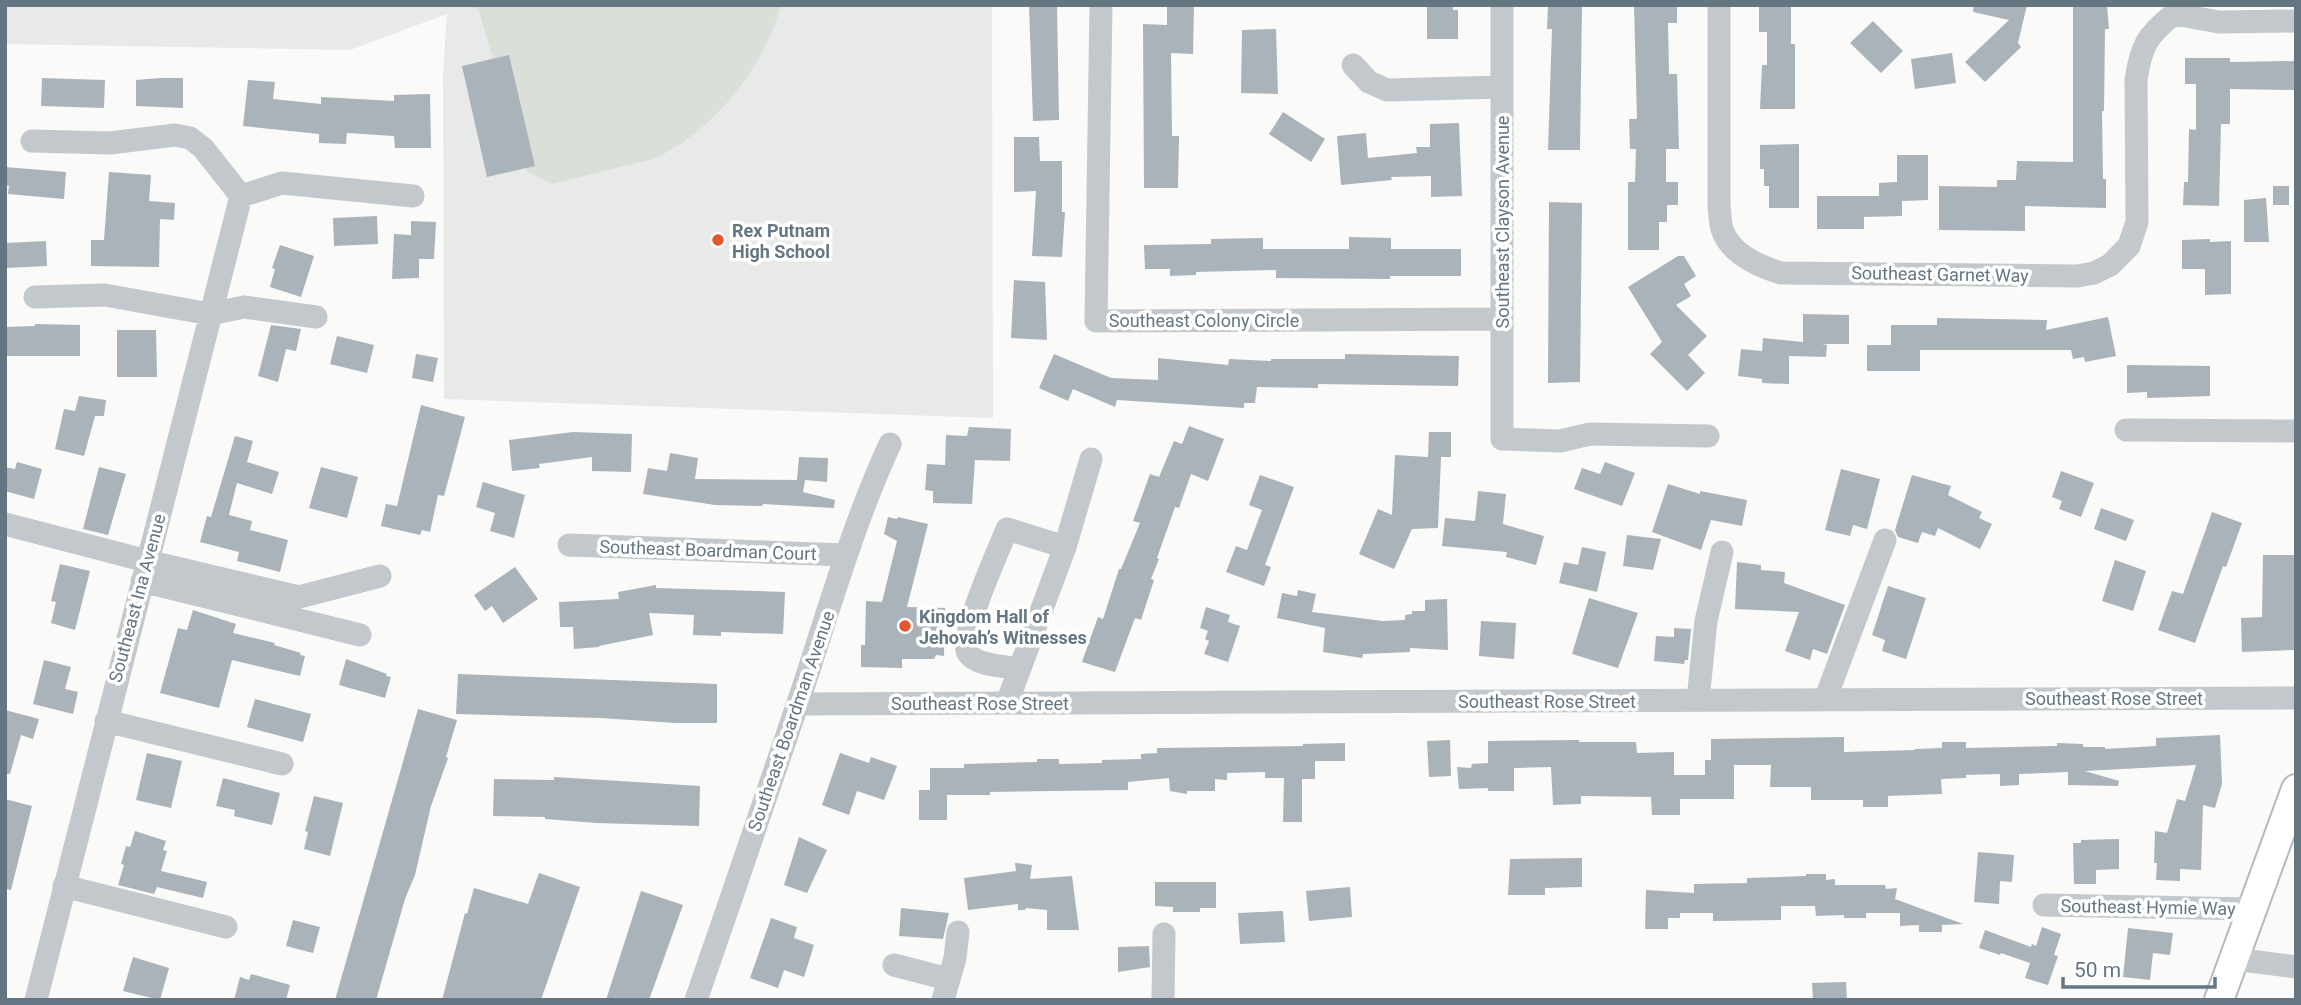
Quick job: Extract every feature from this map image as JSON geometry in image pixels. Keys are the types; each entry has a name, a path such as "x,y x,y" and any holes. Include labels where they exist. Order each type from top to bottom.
{"main road":[{"path":"2219,1000 2296,789"}],"street":[{"name":"Southeast Colony Circle","path":"1101,5 1096,321 1501,318"},
{"name":"Southeast Clayson Avenue","path":"1502,5 1502,439 1560,441 1590,434 1708,436"},
{"name":"Southeast Garnet Way","path":"1719,5 1719,206 1723,231 1738,252 1757,265 1781,273 2077,276 2094,273 2110,265 2129,246 2137,222 2136,80 2139,62 2153,31 2170,9"},
{"path":"2170,9 2219,22 2296,21"},
{"path":"1353,65 1369,82 1387,90 1502,86"},
{"path":"32,141 110,143 176,135 190,138 203,148 241,197 282,183 413,196"},
{"name":"Southeast Ina Avenue","path":"36,1000 241,197"},
{"path":"35,297 104,295 210,314 244,307 316,317"},
{"path":"2126,430 2296,431"},
{"name":"Southeast Boardman Avenue","path":"695,1000 798,704 846,555 890,444"},
{"path":"1007,703 1065,547 1091,459"},
{"path":"5,524 144,571 360,635"},
{"path":"1019,669 984,662 969,655 965,649 968,629 1007,529 1065,547"},
{"path":"1825,700 1885,540"},
{"name":"Southeast Boardman Court","path":"569,545 846,555"},
{"path":"1698,700 1706,621 1723,552"},
{"path":"144,571 299,597 380,576"},
{"name":"Southeast Rose Street","path":"798,704 2296,698"},
{"path":"106,721 282,764"},
{"path":"64,886 226,927"},
{"name":"Southeast Hymie Way","path":"2044,905 2252,909"},
{"path":"894,965 945,989 956,958 958,932"},
{"path":"1163,1000 1164,934"},
{"path":"2234,959 2296,967"}],"shaded area":[{"name":"Rex Putnam High School","path":"5,5 992,5 993,418 444,399 443,72 447,14 350,50 5,44"},
{"path":"477,5 781,5 763,51 750,72 736,92 701,128 656,158 551,184 527,171"}],"building":[{"path":"1029,5 1057,5 1059,120 1033,121"},
{"path":"1167,5 1194,5 1193,54 1171,53 1172,136 1179,136 1178,188 1144,188 1143,24 1167,25"},
{"path":"1427,5 1453,5 1453,10 1458,10 1458,39 1427,39"},
{"path":"1548,5 1582,5 1580,150 1548,150 1552,29 1547,29"},
{"path":"1634,5 1677,5 1677,23 1668,23 1669,74 1677,74 1679,149 1666,149 1666,182 1678,182 1678,205 1667,205 1667,222 1659,222 1659,250 1628,250 1628,182 1635,182 1636,149 1630,149 1629,119 1637,119"},
{"path":"1759,5 1791,5 1791,44 1795,44 1795,109 1760,109 1762,65 1767,65 1767,32 1759,32"},
{"path":"1974,5 2027,5 2018,43 2021,47 1985,82 1965,62 2009,20 1973,12"},
{"path":"2073,5 2107,5 2109,29 2105,29 2102,111 2106,208 2025,206 2025,231 1939,230 1939,186 1997,187 1997,180 2016,180 2017,161 2073,162"},
{"path":"1873,21 1903,51 1881,73 1850,43"},
{"path":"1276,29 1278,94 1241,93 1242,30"},
{"path":"1952,53 1956,83 1915,89 1911,59"},
{"path":"509,55 535,166 487,177 462,66"},
{"path":"2185,58 2230,58 2230,62 2296,61 2296,90 2230,89 2230,124 2221,124 2219,206 2183,205 2184,182 2188,182 2189,129 2196,130 2196,84 2185,84"},
{"path":"42,78 105,80 104,108 41,106"},
{"path":"183,78 183,108 136,106 136,80"},
{"path":"248,80 275,82 273,99 321,104 321,97 394,101 394,95 430,94 431,148 395,148 394,136 347,133 346,144 319,143 319,134 243,126"},
{"path":"1283,112 1325,139 1311,162 1269,134"},
{"path":"1459,123 1462,196 1431,197 1431,176 1391,177 1392,180 1341,185 1337,136 1366,133 1368,158 1417,153 1416,147 1430,147 1430,124"},
{"path":"1014,137 1039,137 1040,161 1062,161 1062,212 1065,212 1062,257 1032,256 1036,191 1014,192"},
{"path":"1799,144 1799,208 1769,208 1769,186 1764,186 1764,169 1760,169 1760,145"},
{"path":"1897,155 1928,155 1928,200 1902,201 1902,216 1864,217 1864,229 1817,229 1817,196 1879,196 1879,183 1897,182"},
{"path":"5,167 66,172 64,199 8,194"},
{"path":"109,172 151,175 149,201 175,203 174,220 160,219 159,267 91,266 91,240 104,240"},
{"path":"2273,186 2289,186 2289,205 2273,205"},
{"path":"2266,198 2269,242 2244,242 2244,200"},
{"path":"1549,202 1582,203 1580,382 1548,383"},
{"path":"377,216 378,244 334,246 333,218"},
{"path":"411,221 436,222 434,259 419,259 419,278 392,279 394,234 411,235"},
{"path":"1349,237 1391,238 1391,249 1461,249 1461,276 1390,276 1390,279 1276,278 1276,270 1196,272 1196,275 1170,276 1170,269 1145,269 1144,245 1211,244 1211,239 1263,238 1263,249 1349,249"},
{"path":"2210,239 2210,242 2231,241 2231,294 2205,295 2205,269 2182,269 2182,240"},
{"path":"46,241 47,266 5,268 5,243"},
{"path":"280,245 314,256 301,297 270,287 275,269 272,268"},
{"path":"1678,256 1684,256 1696,276 1684,284 1691,296 1676,305 1707,336 1688,355 1705,373 1687,391 1650,354 1662,342 1628,287"},
{"path":"1014,280 1045,282 1047,340 1011,338"},
{"path":"1803,314 1849,315 1849,344 1822,344 1827,345 1826,357 1789,356 1789,384 1762,383 1762,379 1738,376 1741,349 1762,351 1763,338 1803,342"},
{"path":"2108,317 2116,356 2085,362 2084,357 2073,359 2071,350 1920,350 1920,371 1867,371 1867,345 1891,345 1891,325 1937,325 1937,318 2047,320 2046,330"},
{"path":"35,324 80,325 80,356 5,356 5,327"},
{"path":"271,325 301,329 296,351 286,349 278,382 258,376"},
{"path":"117,330 156,330 157,377 117,377"},
{"path":"337,336 374,345 367,373 330,364"},
{"path":"416,354 438,358 433,382 412,378"},
{"path":"1054,354 1111,378 1158,380 1158,358 1228,365 1229,359 1345,359 1345,354 1459,356 1458,386 1318,384 1318,388 1257,387 1255,403 1244,403 1244,408 1117,400 1115,407 1073,389 1068,401 1039,388"},
{"path":"2127,365 2210,366 2210,396 2147,398 2147,392 2127,393"},
{"path":"79,396 106,400 104,416 95,416 84,456 55,449 64,409 75,411"},
{"path":"421,405 465,417 444,496 438,495 430,532 422,530 420,535 381,526 386,504 397,506"},
{"path":"1189,426 1224,439 1208,481 1191,474 1179,508 1175,507 1157,558 1159,559 1151,579 1154,580 1141,620 1135,618 1115,672 1082,662 1098,617 1103,619 1119,569 1140,523 1133,521 1150,474 1159,477 1174,441 1182,444"},
{"path":"969,427 1011,429 1010,461 975,460 972,504 933,503 933,491 925,490 927,464 945,465 946,435 967,436"},
{"path":"573,432 632,434 631,472 592,471 592,457 539,464 540,468 512,471 509,440"},
{"path":"1429,432 1451,432 1451,457 1441,457 1438,528 1412,529 1394,569 1359,554 1378,509 1392,515 1395,455 1428,457"},
{"path":"235,436 253,441 247,462 279,472 272,494 237,483 229,515 252,521 250,530 288,540 280,572 237,561 239,552 200,542 207,516 211,517"},
{"path":"670,453 698,458 695,479 797,480 799,457 828,458 827,482 805,480 803,492 835,500 834,508 763,504 715,505 643,494 648,468 667,471"},
{"path":"17,462 42,469 34,499 5,491 5,467 15,469"},
{"path":"1605,462 1635,473 1622,506 1574,489 1582,468 1600,474"},
{"path":"99,467 126,474 108,535 83,529"},
{"path":"321,467 358,477 347,518 309,508"},
{"path":"1841,469 1880,479 1867,529 1853,525 1850,536 1825,530"},
{"path":"2061,471 2094,483 2081,517 2059,509 2062,501 2052,497"},
{"path":"1260,475 1294,487 1265,565 1271,567 1264,586 1226,572 1236,546 1247,550 1262,510 1249,505"},
{"path":"1912,475 1951,486 1948,495 1982,512 1979,518 1992,524 1980,549 1938,528 1935,536 1922,532 1918,543 1898,537 1895,530"},
{"path":"483,482 525,495 514,538 490,531 495,513 476,507"},
{"path":"1668,484 1700,494 1700,491 1747,500 1742,526 1711,520 1701,550 1652,532"},
{"path":"1478,491 1506,494 1503,524 1544,536 1536,565 1506,557 1507,552 1442,546 1445,518 1475,521"},
{"path":"2101,508 2134,520 2126,541 2094,529"},
{"path":"2212,512 2242,523 2195,643 2158,630 2172,591 2183,594"},
{"name":"Kingdom Hall of Jehovah’s Witnesses","path":"888,517 928,524 907,607 945,608 944,656 936,655 934,659 902,659 902,668 861,667 861,645 865,645 866,601 882,602 897,541 884,534"},
{"path":"1627,535 1661,539 1653,570 1623,566"},
{"path":"1582,547 1606,552 1597,592 1559,583 1564,562 1578,565"},
{"path":"2263,555 2296,555 2296,650 2242,652 2241,618 2262,617"},
{"path":"2115,560 2146,571 2133,611 2102,601"},
{"path":"1737,562 1761,565 1761,570 1785,572 1784,583 1845,605 1827,654 1813,649 1810,660 1785,651 1799,612 1735,609"},
{"path":"60,564 90,571 75,630 51,623 56,602 51,601"},
{"path":"515,567 538,599 503,623 492,606 485,611 474,595"},
{"path":"656,585 656,588 785,592 783,634 721,632 721,636 693,635 694,615 649,613 653,635 599,647 574,649 573,627 560,627 559,602 619,599 618,592"},
{"path":"1888,586 1926,598 1906,659 1882,651 1885,640 1872,635"},
{"path":"1298,590 1316,594 1312,612 1383,621 1405,620 1405,615 1412,614 1412,611 1425,611 1425,600 1447,599 1448,650 1410,648 1410,652 1363,654 1362,658 1323,652 1325,628 1277,618 1282,593 1297,596"},
{"path":"1589,598 1638,613 1618,668 1572,654"},
{"path":"1206,607 1230,615 1228,622 1240,626 1228,662 1204,654 1209,641 1205,639 1208,631 1200,628"},
{"path":"193,610 236,624 233,633 275,643 274,645 301,653 300,655 305,656 300,676 232,660 219,708 160,693 178,628 187,630"},
{"path":"1481,621 1516,623 1514,659 1479,656"},
{"path":"1674,628 1691,629 1688,660 1685,660 1684,664 1654,661 1656,636 1674,637"},
{"path":"346,659 391,677 385,698 339,685"},
{"path":"44,660 71,667 65,689 78,692 73,714 33,704"},
{"path":"458,674 717,684 717,723 456,714"},
{"path":"255,699 311,714 303,742 247,727"},
{"path":"418,709 457,720 446,757 448,758 431,806 415,875 405,899 376,1000 335,1000"},
{"path":"5,710 39,719 33,739 21,735 10,774 5,774"},
{"path":"2220,735 2222,784 2215,808 2203,805 2201,870 2180,869 2180,881 2156,880 2155,831 2167,833 2177,799 2185,801 2196,765 2085,771 2119,781 2118,786 2068,785 2068,772 2019,774 2019,785 2000,786 2000,774 1966,775 1966,778 1941,779 1942,794 1888,796 1888,807 1863,807 1863,800 1811,800 1811,787 1770,787 1771,765 1734,765 1734,799 1680,799 1680,815 1652,815 1651,797 1581,796 1581,804 1553,805 1551,767 1514,768 1514,791 1459,789 1457,767 1471,768 1472,764 1488,763 1488,741 1636,742 1637,753 1674,752 1674,775 1705,775 1705,760 1711,760 1711,739 1844,737 1844,752 1942,748 1942,742 1966,742 1966,748 2057,746 2057,743 2083,744 2083,747 2105,749 2156,746 2156,738"},
{"path":"1450,740 1451,776 1429,777 1427,741"},
{"path":"1345,743 1345,761 1315,761 1315,779 1302,779 1302,822 1283,822 1284,778 1265,778 1265,772 1227,773 1227,780 1215,779 1215,791 1187,791 1187,794 1170,791 1169,778 1128,782 1128,790 947,795 947,820 919,820 919,790 930,790 930,768 1037,762 1037,759 1059,759 1059,764 1102,763 1102,760 1141,759 1141,754 1157,753 1157,748"},
{"path":"147,753 182,761 171,808 136,800"},
{"path":"840,753 869,763 871,757 897,766 884,800 857,791 849,815 822,805"},
{"path":"554,777 700,786 699,826 493,816 494,779 554,780"},
{"path":"223,778 280,793 272,825 234,816 235,810 216,806"},
{"path":"314,796 343,803 330,856 304,849 308,832 305,831"},
{"path":"5,799 32,806 11,890 5,889"},
{"path":"135,831 166,841 163,850 167,851 161,871 207,882 203,898 157,887 154,894 118,885 126,846 130,847"},
{"path":"799,837 827,850 807,893 784,885"},
{"path":"2119,839 2119,869 2096,870 2096,884 2074,884 2073,843 2081,843 2081,840"},
{"path":"1978,852 2014,855 2012,882 2000,881 1999,904 1974,902"},
{"path":"1582,858 1582,887 1545,888 1545,895 1508,895 1510,859"},
{"path":"1015,863 1032,865 1030,879 1072,876 1079,930 1047,930 1047,910 1018,910 1018,904 968,910 964,878 1016,871"},
{"path":"539,873 580,887 541,1000 442,1000 474,888 528,904"},
{"path":"1826,874 1826,880 1835,879 1835,885 1885,885 1886,889 1897,888 1895,899 1963,924 1942,925 1942,932 1919,932 1919,925 1900,926 1900,913 1866,913 1866,918 1844,918 1844,915 1816,916 1815,906 1781,906 1781,920 1713,921 1713,913 1680,913 1680,918 1668,918 1668,929 1645,929 1646,890 1694,893 1694,884 1747,883 1747,878"},
{"path":"1155,882 1216,882 1216,908 1200,908 1200,912 1173,912 1173,907 1155,906"},
{"path":"1350,887 1352,917 1309,921 1306,891"},
{"path":"641,891 683,905 649,1000 606,1000"},
{"path":"901,908 949,913 943,939 899,936"},
{"path":"1283,911 1285,942 1240,944 1238,913"},
{"path":"771,918 797,927 794,938 814,945 804,977 784,970 778,988 750,978"},
{"path":"293,920 320,927 313,953 286,946"},
{"path":"2042,927 2061,934 2054,955 2058,956 2048,985 2025,978 2030,963 1979,948 1985,930 2031,947 2032,944 2036,946"},
{"path":"2128,928 2173,933 2170,955 2153,953 2150,980 2123,977"},
{"path":"1149,946 1150,967 1118,972 1118,947"},
{"path":"133,957 169,968 160,1000 123,991"},
{"path":"251,974 290,985 286,1000 234,1000 240,977 249,980"},
{"path":"1846,982 1847,1000 1813,1000 1812,983"}],"place":[{"name":"Rex Putnam High School","path":"718,240"},
{"name":"Kingdom Hall of Jehovah’s Witnesses","path":"905,626"}]}
